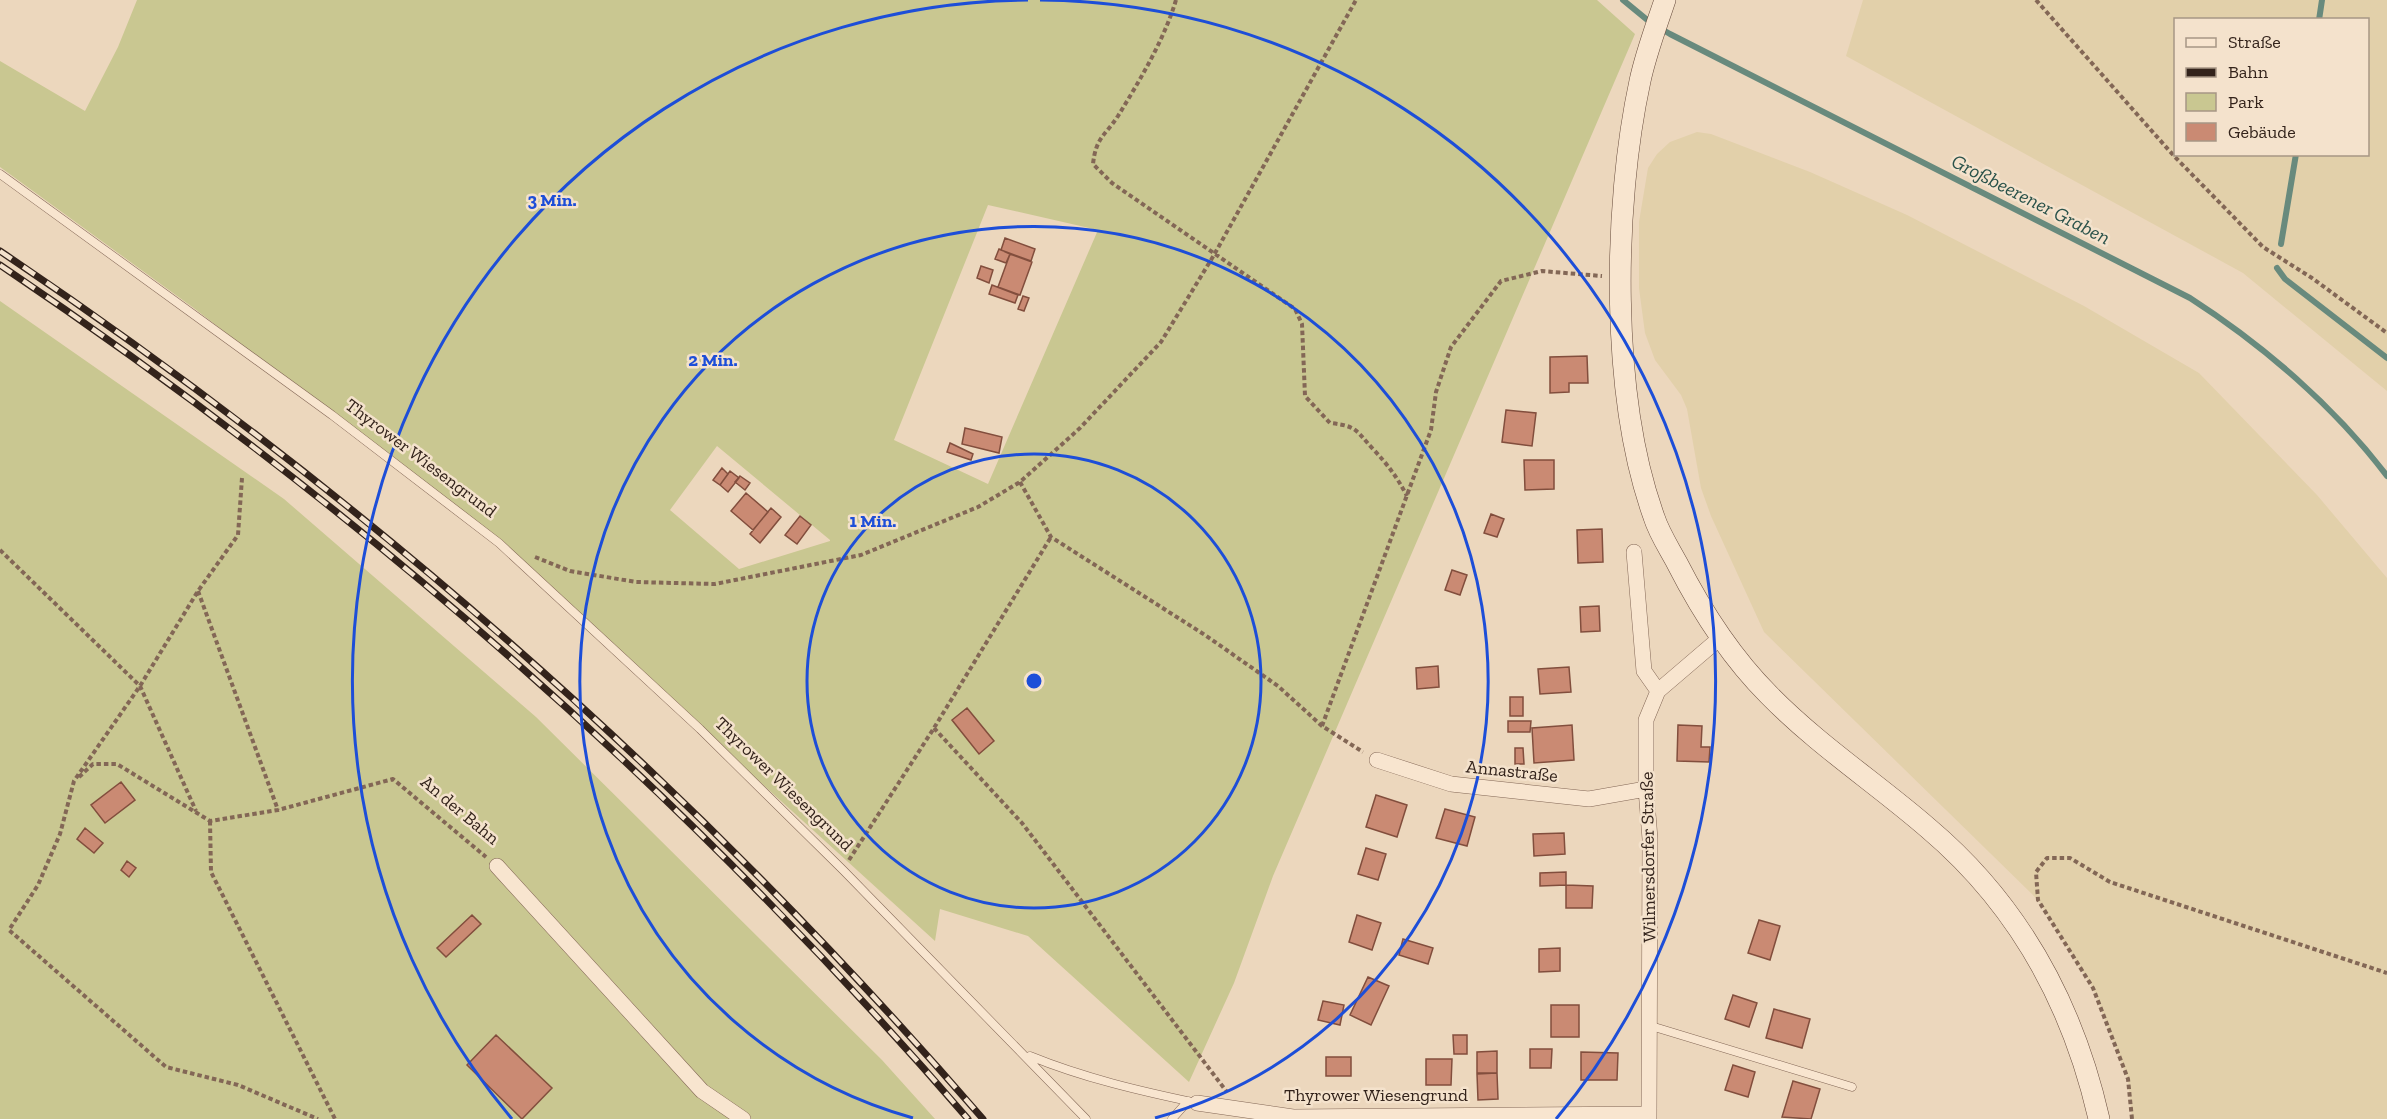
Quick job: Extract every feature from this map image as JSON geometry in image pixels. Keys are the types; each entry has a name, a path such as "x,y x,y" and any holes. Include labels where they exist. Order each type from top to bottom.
{"main road":[{"path":"1665,0 1645,61 1636,100 1628,156 1621,278 1624,361 1631,428 1640,475 1655,521 1694,597 1720,638 1777,703 1943,842 1971,869 2006,911 2036,955 2067,1015 2081,1051 2099,1119"}],"street":[{"path":"1634,552 1644,671 1658,691"},
{"name":"Wilmersdorfer Straße","path":"1648,1117 1651,1026 1650,839 1646,789 1646,720 1658,691 1720,638"},
{"name":"Annastraße","path":"1377,760 1450,784 1589,800 1646,789"},
{"name":"An der Bahn","path":"497,867 702,1091 743,1119"},
{"name":"Thyrower Wiesengrund","path":"1192,1102 1293,1117 1648,1117"}],"lane":[{"name":"Thyrower Wiesengrund","path":"0,174 332,415 499,543 700,729 1026,1055 1061,1069 1138,1091 1192,1102"},
{"path":"1651,1026 1852,1087"},
{"path":"1026,1055 1086,1119"},
{"path":"1172,1119 1192,1102"}],"path":[{"path":"1176,0 1170,20 1117,117 1095,146 1094,164 1112,183 1295,309 1302,324 1305,396 1330,423 1347,425 1362,434 1371,447 1392,468 1407,496"},
{"path":"530,555 570,572 636,582 715,584 861,555 978,507 1020,482 1080,428 1161,342 1214,255 1356,0"},
{"path":"2036,0 2174,156 2263,247 2312,278 2387,333"},
{"path":"1322,726 1431,430 1436,393 1451,347 1501,281 1542,271 1621,278"},
{"path":"242,478 238,536 198,591 140,686 74,781 60,834 38,885 9,930 166,1067 238,1085 318,1119"},
{"path":"1020,482 1051,537 1205,634 1278,686 1322,726 1377,760"},
{"path":"843,870 934,728 1051,537"},
{"path":"0,550 140,686 197,813"},
{"path":"198,591 278,810"},
{"path":"934,728 1022,823 1240,1109"},
{"path":"74,781 93,764 117,764 210,821 211,872 335,1119"},
{"name":"An der Bahn","path":"210,821 278,810 393,779 497,867"},
{"path":"2132,1119 2128,1079 2093,988 2038,900 2036,872 2047,858 2070,858 2110,882 2387,973"}],"shaded area":[{"path":"1863,0 2387,0 2387,391 2243,273 1846,56"},
{"path":"1697,132 1711,134 1810,172 1907,215 2084,306 2199,373 2317,495 2387,578 2387,1119 2132,1119 2128,1079 2093,988 2038,900 1764,632 1711,516 1701,488 1687,409 1681,395 1655,360 1645,333 1639,288 1639,222 1648,168 1657,154 1670,142"}],"green space":[{"path":"137,0 1597,0 1635,34 1273,876 1234,983 1189,1082 1028,936 940,909 935,941 496,542 195,309 0,167 0,61 85,111 118,47","holes":["988,205 1098,230 988,484 894,440","717,446 830,540 830,541 739,569 670,510"]},
{"path":"0,301 284,499 536,717 882,1060 935,1119 0,1119"}],"building":[{"path":"1005,238 1035,249 1031,261 1001,250"},
{"path":"999,249 1010,254 1006,263 995,259"},
{"path":"1010,254 1032,262 1020,295 998,287"},
{"path":"981,266 993,270 989,283 977,278"},
{"path":"992,285 1018,295 1015,303 989,294"},
{"path":"1023,296 1029,298 1024,311 1018,309"},
{"path":"1587,356 1588,383 1569,383 1569,392 1550,393 1550,357"},
{"path":"1506,410 1536,413 1532,446 1502,442"},
{"path":"965,428 1002,437 999,453 962,444"},
{"path":"950,443 973,454 971,460 947,452"},
{"path":"1524,460 1554,460 1554,489 1525,490"},
{"path":"722,468 728,474 720,485 713,480"},
{"path":"730,471 739,478 728,492 720,485"},
{"path":"740,476 750,483 745,490 735,482"},
{"path":"746,493 768,512 753,530 731,511"},
{"path":"771,508 781,517 760,543 750,534"},
{"path":"1491,514 1504,519 1497,537 1484,533"},
{"path":"800,516 811,525 797,544 785,535"},
{"path":"1602,529 1603,562 1578,563 1577,530"},
{"path":"1452,570 1467,575 1460,595 1445,590"},
{"path":"1599,606 1600,631 1581,632 1580,607"},
{"path":"1438,666 1439,687 1417,689 1416,668"},
{"path":"1569,667 1571,692 1540,694 1538,669"},
{"path":"1510,697 1523,697 1523,716 1510,716"},
{"path":"967,708 994,741 979,754 952,720"},
{"path":"1508,721 1531,721 1530,732 1508,732"},
{"path":"1572,725 1574,760 1534,763 1532,728"},
{"path":"1678,725 1702,726 1701,747 1710,747 1709,762 1677,761"},
{"path":"1515,748 1523,748 1524,764 1515,764"},
{"path":"121,782 135,800 105,823 91,805"},
{"path":"1376,795 1407,805 1397,837 1366,827"},
{"path":"1445,809 1475,817 1467,846 1436,838"},
{"path":"85,828 103,843 94,853 77,839"},
{"path":"1564,833 1565,854 1534,856 1533,834"},
{"path":"1366,848 1386,854 1378,880 1358,874"},
{"path":"127,861 136,868 129,877 121,870"},
{"path":"1566,872 1566,885 1540,886 1540,873"},
{"path":"1566,885 1593,886 1592,908 1566,908"},
{"path":"472,915 481,924 446,957 437,948"},
{"path":"1357,915 1381,923 1372,950 1349,942"},
{"path":"1759,920 1780,926 1770,960 1748,953"},
{"path":"1403,939 1433,948 1428,964 1399,955"},
{"path":"1560,948 1560,971 1539,972 1539,949"},
{"path":"1368,977 1389,986 1371,1025 1350,1015"},
{"path":"1733,995 1757,1003 1749,1027 1725,1019"},
{"path":"1323,1001 1344,1005 1340,1025 1318,1020"},
{"path":"1551,1005 1579,1005 1579,1037 1551,1037"},
{"path":"1774,1009 1810,1019 1802,1048 1766,1038"},
{"path":"496,1035 552,1088 522,1119 467,1065"},
{"path":"1453,1035 1467,1035 1467,1054 1454,1054"},
{"path":"1530,1049 1552,1049 1551,1068 1530,1068"},
{"path":"1497,1051 1497,1073 1477,1073 1477,1052"},
{"path":"1581,1052 1618,1053 1617,1080 1581,1080"},
{"path":"1326,1057 1351,1057 1351,1076 1326,1076"},
{"path":"1426,1059 1452,1059 1451,1085 1426,1085"},
{"path":"1733,1065 1755,1072 1748,1097 1725,1090"},
{"path":"1497,1073 1498,1099 1478,1100 1477,1074"},
{"path":"1793,1081 1820,1089 1811,1119 1782,1117"}],"waterway":[{"name":"Großbeerener Graben","path":"1623,0 1651,23 1670,34 2190,298 2244,336 2296,378 2344,425 2387,476"},
{"path":"2319,18 2322,0"},
{"path":"2281,244 2296,156"},
{"path":"2277,268 2285,279 2387,358"}],"railway":[{"path":"0,251 135,345 267,443 396,546 521,652 642,763 760,878 873,996 983,1119"},
{"path":"0,265 133,357 263,454 389,555 512,660 632,769 748,882 860,998 968,1119"}]}
